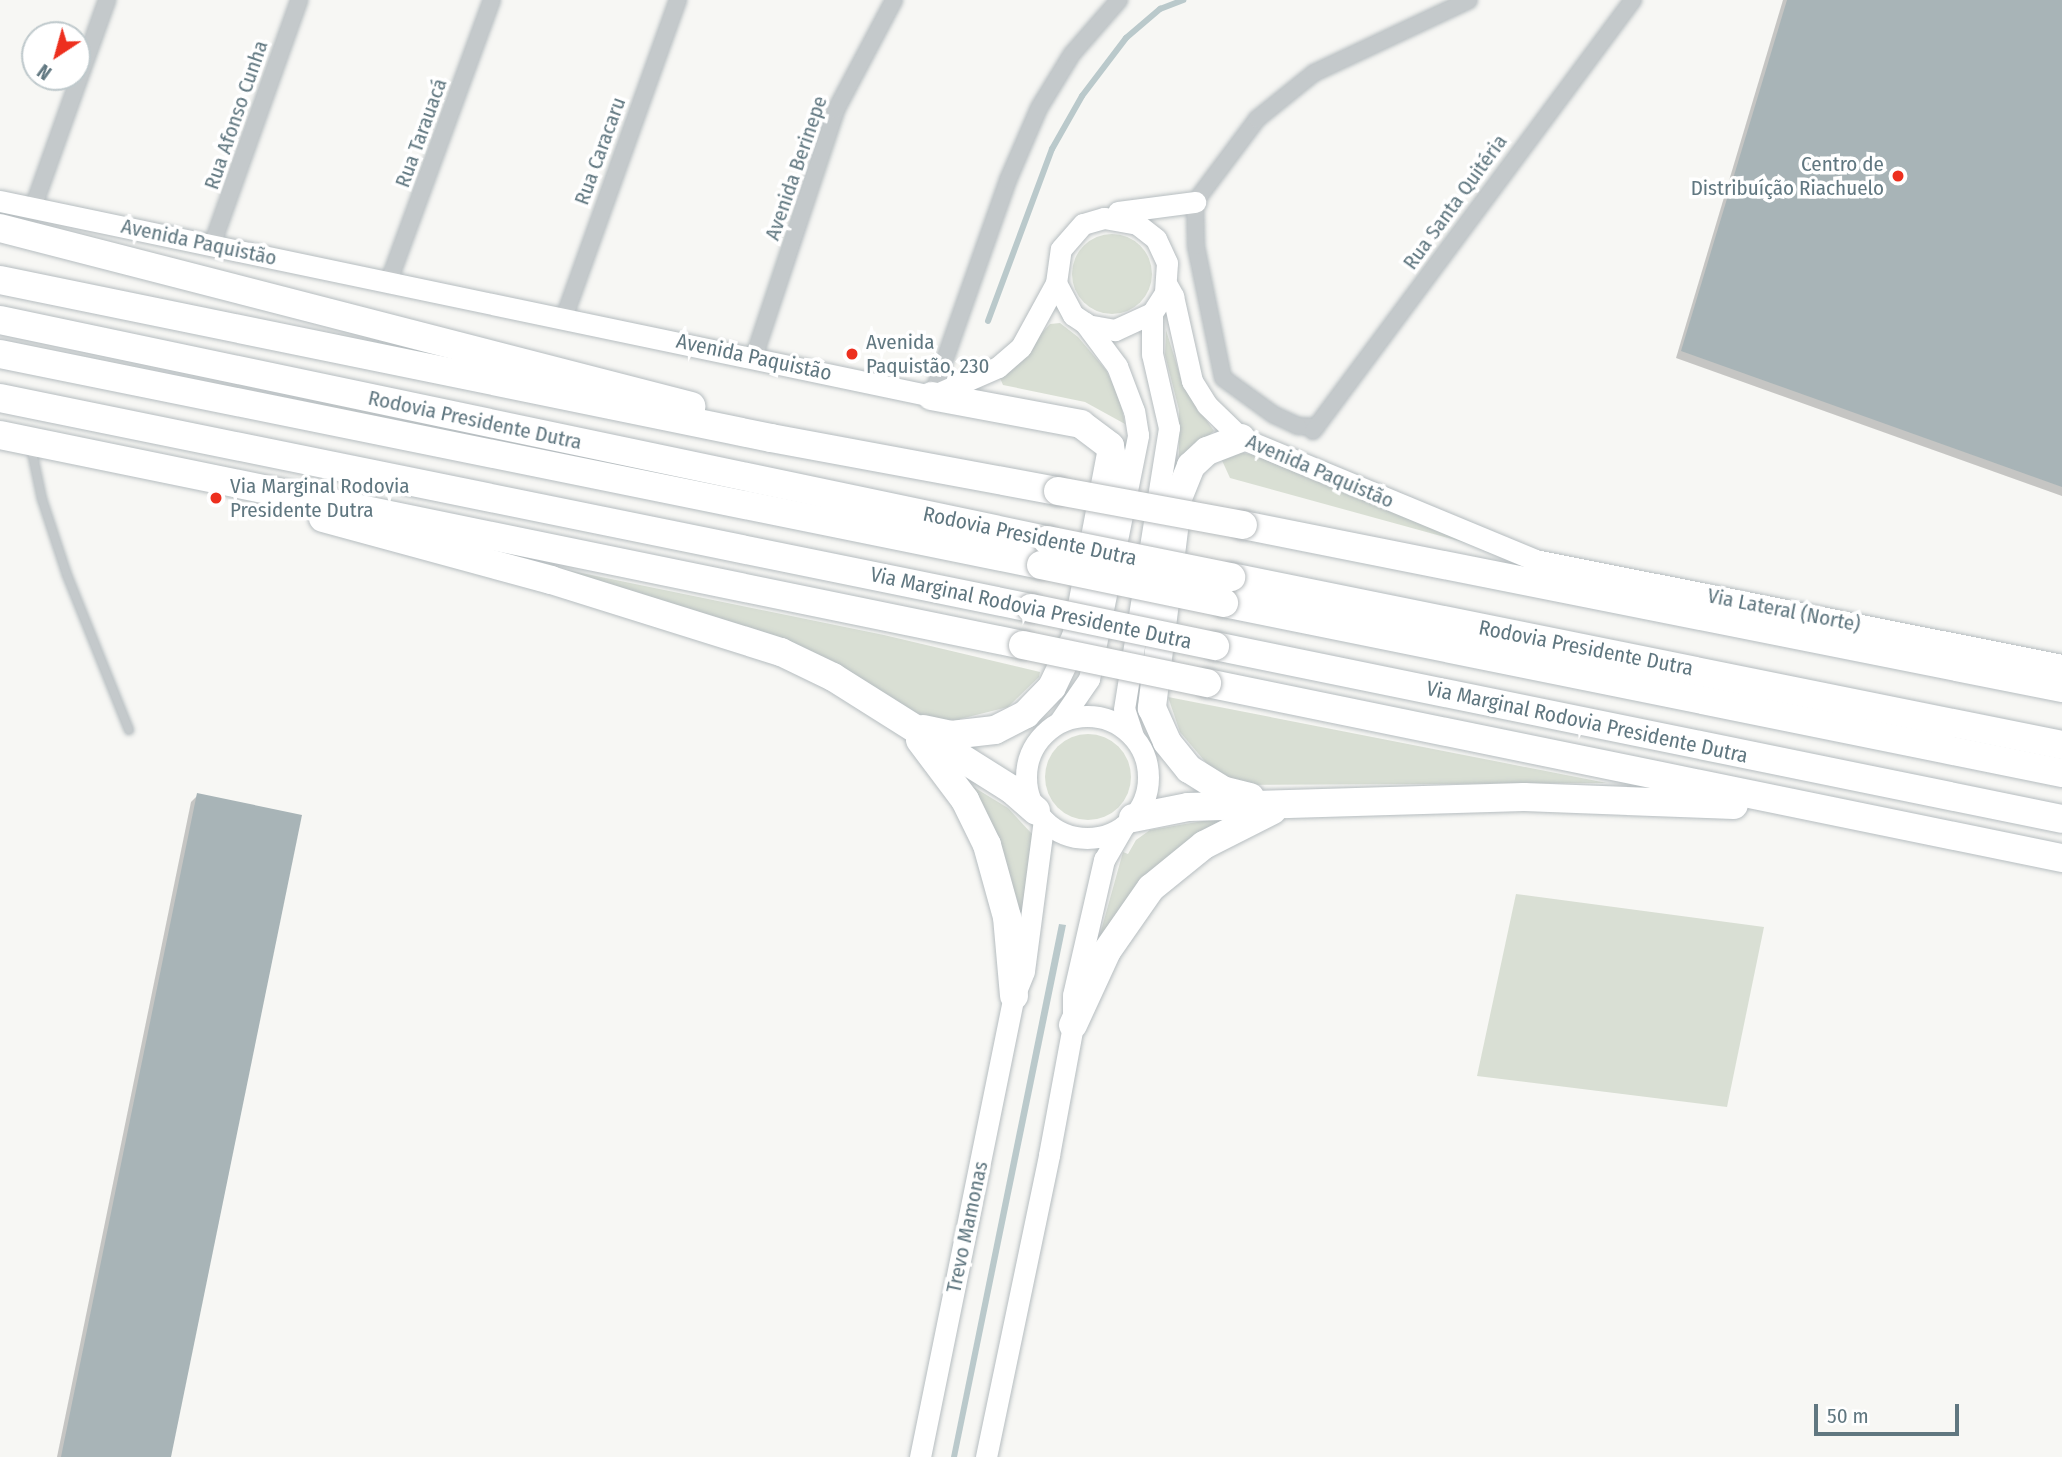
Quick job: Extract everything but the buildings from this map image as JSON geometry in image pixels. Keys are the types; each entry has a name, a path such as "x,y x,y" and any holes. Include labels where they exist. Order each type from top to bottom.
{"highway":[{"path":"0,228 645,391 771,438"},
{"name":"Rodovia Presidente Dutra","path":"0,280 771,438 1243,525 2062,688"},
{"name":"Rodovia Presidente Dutra","path":"0,320 1044,552 2062,773"},
{"name":"Rodovia Presidente Dutra","path":"0,355 1044,552"},
{"path":"910,726 951,735 979,734 1013,723 1052,687 1076,637 1111,453 1110,446 1081,424 932,396"},
{"name":"Via Marginal Rodovia Presidente Dutra","path":"0,398 2062,819"},
{"path":"0,435 2062,858"},
{"path":"1241,438 1207,452 1186,474 1178,498 1152,708 1178,758 1205,782 1243,796 1288,803"},
{"path":"253,487 289,508 551,580 781,652 833,677 1011,789 1040,815"},
{"name":"Rodovia Presidente Dutra","path":"1228,590 2062,745"},
{"path":"910,726 965,800 987,845 1007,917 1014,996"},
{"path":"1128,822 1179,808 1524,797 1814,807"},
{"path":"1073,1025 1107,951 1151,888 1175,865 1222,834 1288,803"}],"main road":[{"name":"Avenida Paquistão","path":"0,201 932,396"},
{"path":"932,396 1007,360 1032,330 1056,283 1057,258 1066,239 1083,224 1122,210 1150,211 1195,202"},
{"name":"Avenida Paquistão","path":"1104,218 1126,219 1149,231 1164,252 1167,285 1174,296 1177,329 1192,381 1207,404 1241,438 1508,548"},
{"path":"1056,283 1068,309 1084,323 1122,377 1138,435 1089,679 1060,721 1036,742 1029,756 1026,788 1040,815 1064,834 1088,838 1128,822"},
{"path":"986,1457 1073,1025 1073,995 1104,860 1149,782 1145,756 1133,736 1124,709 1169,428 1152,354 1152,313 1167,285"},
{"path":"1084,323 1115,330 1152,313"},
{"name":"Via Lateral (Norte)","path":"1508,548 1535,560 2062,665"},
{"path":"1060,721 1099,717 1133,736"},
{"name":"Trevo Mamonas","path":"920,1457 1014,996 1031,931 1040,815"}],"street":[{"path":"33,208 107,0"},
{"name":"Rua Afonso Cunha","path":"212,245 299,0"},
{"name":"Rua Tarauacá","path":"388,281 492,0"},
{"name":"Rua Caracaru","path":"564,318 678,0"},
{"name":"Avenida Berinepe","path":"754,357 836,110 894,0"},
{"path":"932,396 1008,180 1039,108 1072,54 1119,0"},
{"path":"1195,202 1257,119 1314,73 1469,0"},
{"name":"Rua Santa Quitéria","path":"1195,202 1196,246 1223,378 1274,415 1298,426 1314,429 1631,1"}],"lane":[{"path":"29,441 42,499 67,575 129,730"}],"shaded area":[{"path":"1104,234 1120,234 1141,245 1152,266 1152,282 1141,303 1120,314 1104,314 1090,308 1078,296 1072,282 1072,266 1078,252 1090,240"},
{"path":"1060,323 1078,337 1106,370 1120,399 1125,424 1085,402 1003,385 1000,378 1050,324"},
{"path":"1166,330 1184,388 1214,431 1179,462 1179,410 1165,355"},
{"path":"1239,452 1259,456 1470,544 1230,478 1220,456"},
{"path":"533,563 884,635 1040,672 1039,677 1008,707 960,719 960,727 930,720"},
{"path":"1168,697 1607,783 1238,785 1208,765 1180,732"},
{"path":"1088,734 1112,741 1124,753 1131,777 1124,801 1112,813 1088,820 1064,813 1052,801 1045,777 1052,753 1064,741"},
{"path":"962,780 1008,808 1033,835 1021,918"},
{"path":"1209,820 1222,821 1102,940 1099,938 1123,852 1128,854 1136,840 1150,830"},
{"path":"1516,894 1764,927 1727,1107 1477,1076"},
{"path":"1059,924 1066,925 957,1457 951,1457"}],"waterway":[{"path":"988,321 1052,149 1082,96 1126,38 1160,9 1183,0"}],"place":[{"name":"Centro de Distribuíção Riachuelo","path":"1898,176"},
{"name":"Avenida Paquistão, 230","path":"852,354"},
{"name":"Via Marginal Rodovia Presidente Dutra","path":"216,498"}]}
